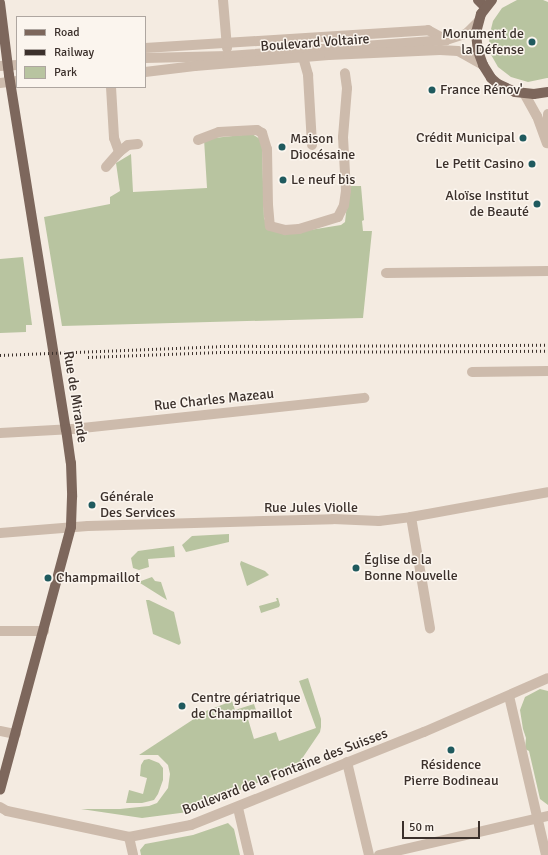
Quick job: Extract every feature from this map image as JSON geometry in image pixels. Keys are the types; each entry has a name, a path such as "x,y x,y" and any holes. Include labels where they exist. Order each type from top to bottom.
{"main road":[{"path":"485,2 478,22 477,42 483,64 491,78 498,84 515,92 548,92"},
{"name":"Rue de Mirande","path":"0,3 9,82 66,429 72,481 71,527 0,790"}],"street":[{"path":"223,0 228,56"},
{"name":"Boulevard Voltaire","path":"146,58 228,56 446,40 467,33 478,22"},
{"name":"Boulevard Voltaire","path":"146,48 428,30 446,40"},
{"name":"Boulevard Voltaire","path":"146,72 303,57 378,52 458,51 483,64"},
{"path":"303,57 308,76 312,145"},
{"path":"198,140 219,132 257,130 262,134 267,149 270,226 285,230 300,229 338,217 344,205 346,191 344,137 347,88 346,73"},
{"path":"111,88 114,138 119,152"},
{"path":"524,93 537,116 548,143"},
{"path":"548,114 548,147"},
{"path":"106,167 119,152 139,147"},
{"path":"386,273 548,271"},
{"path":"472,372 548,370"},
{"name":"Rue Charles Mazeau","path":"0,433 66,429 364,398"},
{"name":"Rue Jules Violle","path":"0,533 71,527 333,519 364,521 411,517 548,492"},
{"path":"411,517 430,628"},
{"path":"0,631 44,631"},
{"name":"Boulevard de la Fontaine des Suisses","path":"0,807 7,811 129,837 192,825 238,808 509,696 548,678"},
{"path":"509,696 546,855"},
{"path":"0,731 16,734"},
{"path":"347,762 369,855"},
{"path":"238,808 249,855"},
{"path":"379,855 548,816"},
{"path":"129,837 133,855"}],"green space":[{"path":"517,0 543,0 548,2 548,78 528,82 511,77 498,67 490,53 489,37 493,21 502,8"},
{"path":"252,134 260,139 262,145 264,219 285,234 341,225 345,222 349,186 361,186 364,220 362,221 363,231 372,231 363,318 62,326 44,217 110,204 110,197 120,191 116,163 131,154 133,192 207,188 204,139"},
{"path":"23,257 32,325 26,325 26,332 0,333 0,259"},
{"path":"229,534 229,542 186,552 182,545 192,536"},
{"path":"174,546 175,557 148,559 149,567 139,570 133,568 131,558 138,551"},
{"path":"241,561 265,571 269,575 247,586 240,564"},
{"path":"152,577 155,581 161,582 167,600 140,583 141,581"},
{"path":"276,598 278,598 280,605 279,607 261,613 259,606 277,601"},
{"path":"146,600 174,612 181,643 179,645 153,634"},
{"path":"308,678 321,719 321,727 320,732 297,766 188,812 142,818 81,809 120,809 149,806 157,803 168,788 170,774 168,765 158,755 139,755 206,711 232,701 235,710 254,704 258,716 248,719 254,739 276,732 279,741 316,728 299,681"},
{"path":"540,689 548,691 548,805 540,799 529,751 525,749 526,738 520,710 525,697"},
{"path":"149,759 159,763 163,768 163,780 158,794 154,800 142,803 126,803 129,790 143,794 147,778 140,776 141,765 144,760"},
{"path":"228,823 234,829 240,855 141,855 140,850 145,844 193,835"}],"railway":[{"path":"0,355 220,346 548,345"},
{"path":"88,357 220,352 548,351"}],"place":[{"name":"Monument de la Défense","path":"532,42"},
{"name":"France Rénov'","path":"432,90"},
{"name":"Crédit Municipal","path":"523,138"},
{"name":"Maison Diocésaine","path":"282,147"},
{"name":"Le Petit Casino","path":"532,164"},
{"name":"Le neuf bis","path":"283,180"},
{"name":"Aloïse Institut de Beauté","path":"537,204"},
{"name":"Générale Des Services","path":"92,505"},
{"name":"Église de la Bonne Nouvelle","path":"356,568"},
{"name":"Champmaillot","path":"48,578"},
{"name":"Centre gériatrique de Champmaillot","path":"182,706"},
{"name":"Résidence Pierre Bodineau","path":"451,750"}]}
